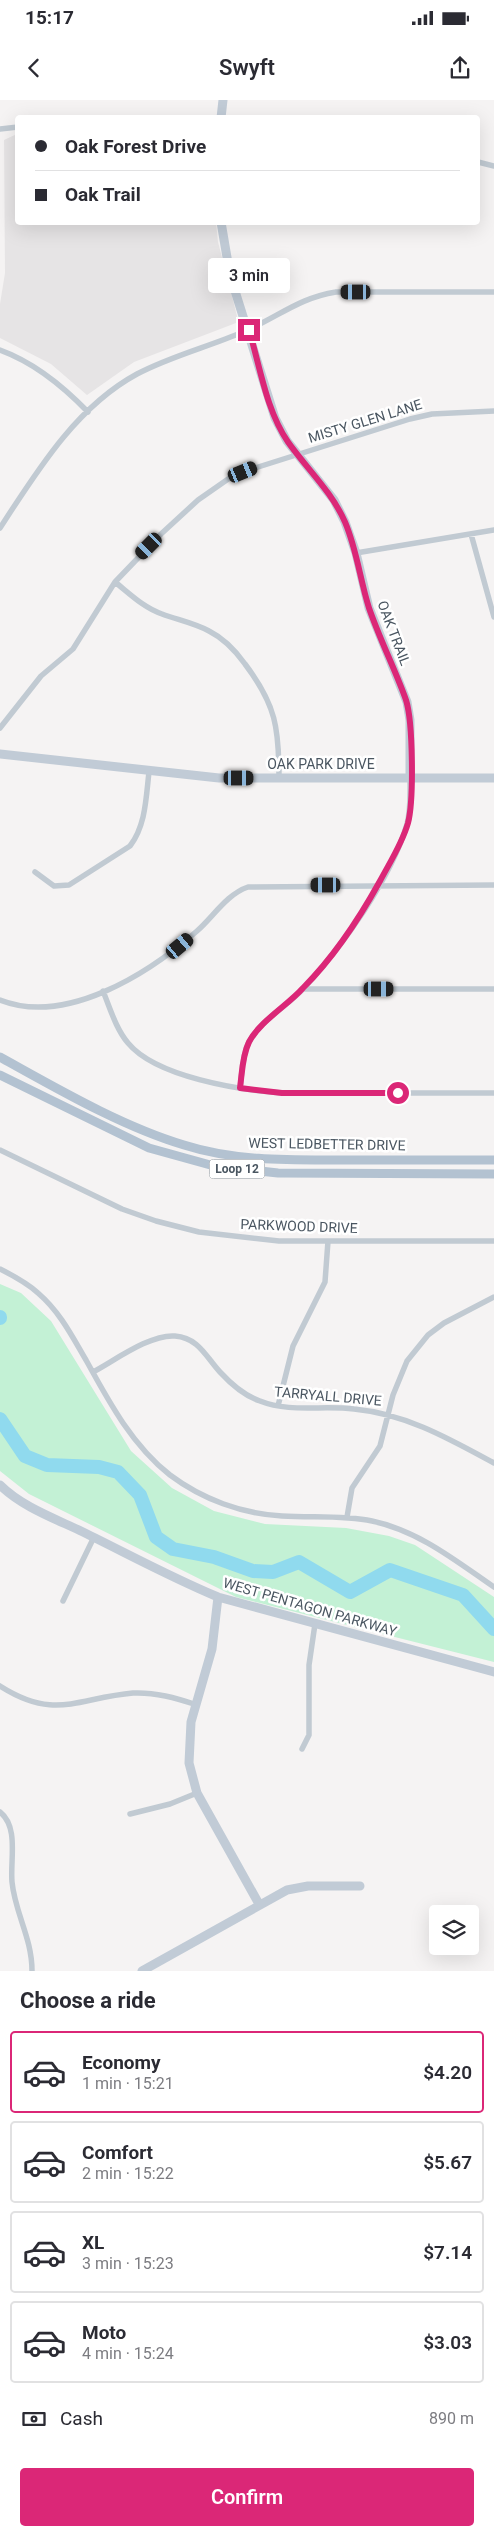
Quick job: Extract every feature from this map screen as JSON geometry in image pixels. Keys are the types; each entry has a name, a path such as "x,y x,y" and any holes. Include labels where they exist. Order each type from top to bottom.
{"main road":[{"name":"WEST LEDBETTER DRIVE","path":"0,1057 119,1119 186,1146 248,1158 309,1160 494,1160"},
{"name":"WEST LEDBETTER DRIVE","path":"0,1075 149,1148 214,1166 310,1174 494,1174"},
{"path":"309,1160 310,1174"}],"street":[{"path":"221,115 223,100"},
{"path":"0,129 15,127"},
{"path":"480,162 494,166"},
{"name":"OAK TRAIL","path":"222,225 230,275 276,418 288,441 334,500 345,522 356,554 369,608 407,702 410,720 408,822 396,851 355,923 303,989 256,1032 245,1054 240,1088"},
{"path":"0,528 40,466 88,412 114,389 136,374 161,362 249,330 298,302 320,295 336,292 494,292"},
{"path":"0,350 37,369 59,385 88,412"},
{"name":"MISTY GLEN LANE","path":"0,728 41,676 73,649 115,582 161,534 214,488 255,468 432,414 494,411"},
{"path":"356,554 494,530"},
{"path":"471,534 494,617"},
{"path":"115,582 144,605 161,614 192,623 209,631 225,641 236,652 259,682 272,708 279,740 279,778"},
{"name":"OAK PARK DRIVE","path":"0,754 149,772 219,778 494,778"},
{"path":"35,872 54,886 69,885 130,846 136,838 143,819 149,772"},
{"path":"0,1000 41,1008 64,1004 103,991 148,969 180,946 239,890 257,886 494,885"},
{"path":"303,989 494,989"},
{"path":"103,991 120,1033 139,1055 166,1070 240,1088 282,1093 494,1093"},
{"name":"PARKWOOD DRIVE","path":"0,1150 92,1196 156,1221 199,1232 249,1239 494,1241"},
{"path":"278,1406 293,1346 318,1300 325,1282 328,1241"},
{"path":"0,1269 17,1277 38,1292 54,1308 135,1440 166,1472 205,1496 260,1514 347,1518 386,1524 423,1540 494,1587"},
{"path":"347,1518 352,1488 380,1446 400,1376 417,1347 444,1323 494,1296"},
{"name":"TARRYALL DRIVE","path":"93,1372 150,1341 161,1337 176,1336 197,1344 220,1372 242,1392 259,1401 278,1406 345,1408 389,1414 434,1430 494,1463"},
{"name":"WEST PENTAGON PARKWAY","path":"0,1485 17,1499 182,1582 218,1597 494,1672"},
{"path":"63,1601 94,1538"},
{"path":"218,1597 212,1649 191,1722 188,1751 192,1779 197,1792 259,1904"},
{"path":"302,1749 308,1734 309,1660 315,1624"},
{"path":"0,1686 24,1699 43,1705 60,1706 133,1694 153,1694 197,1705"},
{"path":"130,1814 170,1804 197,1792"},
{"path":"0,1812 10,1824 13,1890 29,1940 32,1971"},
{"path":"142,1971 157,1967 276,1894 298,1887 360,1886"}],"shaded area":[{"path":"15,135 15,225 216,225 218,242 237,316 236,323 134,362 87,395 51,364 0,338 0,304 5,273 4,140"}],"green space":[{"path":"0,1284 21,1293 51,1321 131,1451 172,1488 214,1511 265,1524 346,1528 389,1536 415,1545 494,1597 494,1662 236,1597 29,1494 0,1471"}],"waterway":[{"path":"0,1419 25,1456 47,1465 99,1467 118,1472 140,1495 156,1537 173,1549 214,1557 253,1571 273,1572 299,1562 350,1592 390,1570 463,1595 494,1629"}],"route":[{"path":"249,330 271,407 276,418 288,441 334,500 345,522 356,554 369,608 407,702 411,750 410,809 404,834 396,851 355,923 325,964 303,989 256,1032 245,1054 240,1088 256,1092 282,1093 398,1093"}]}
